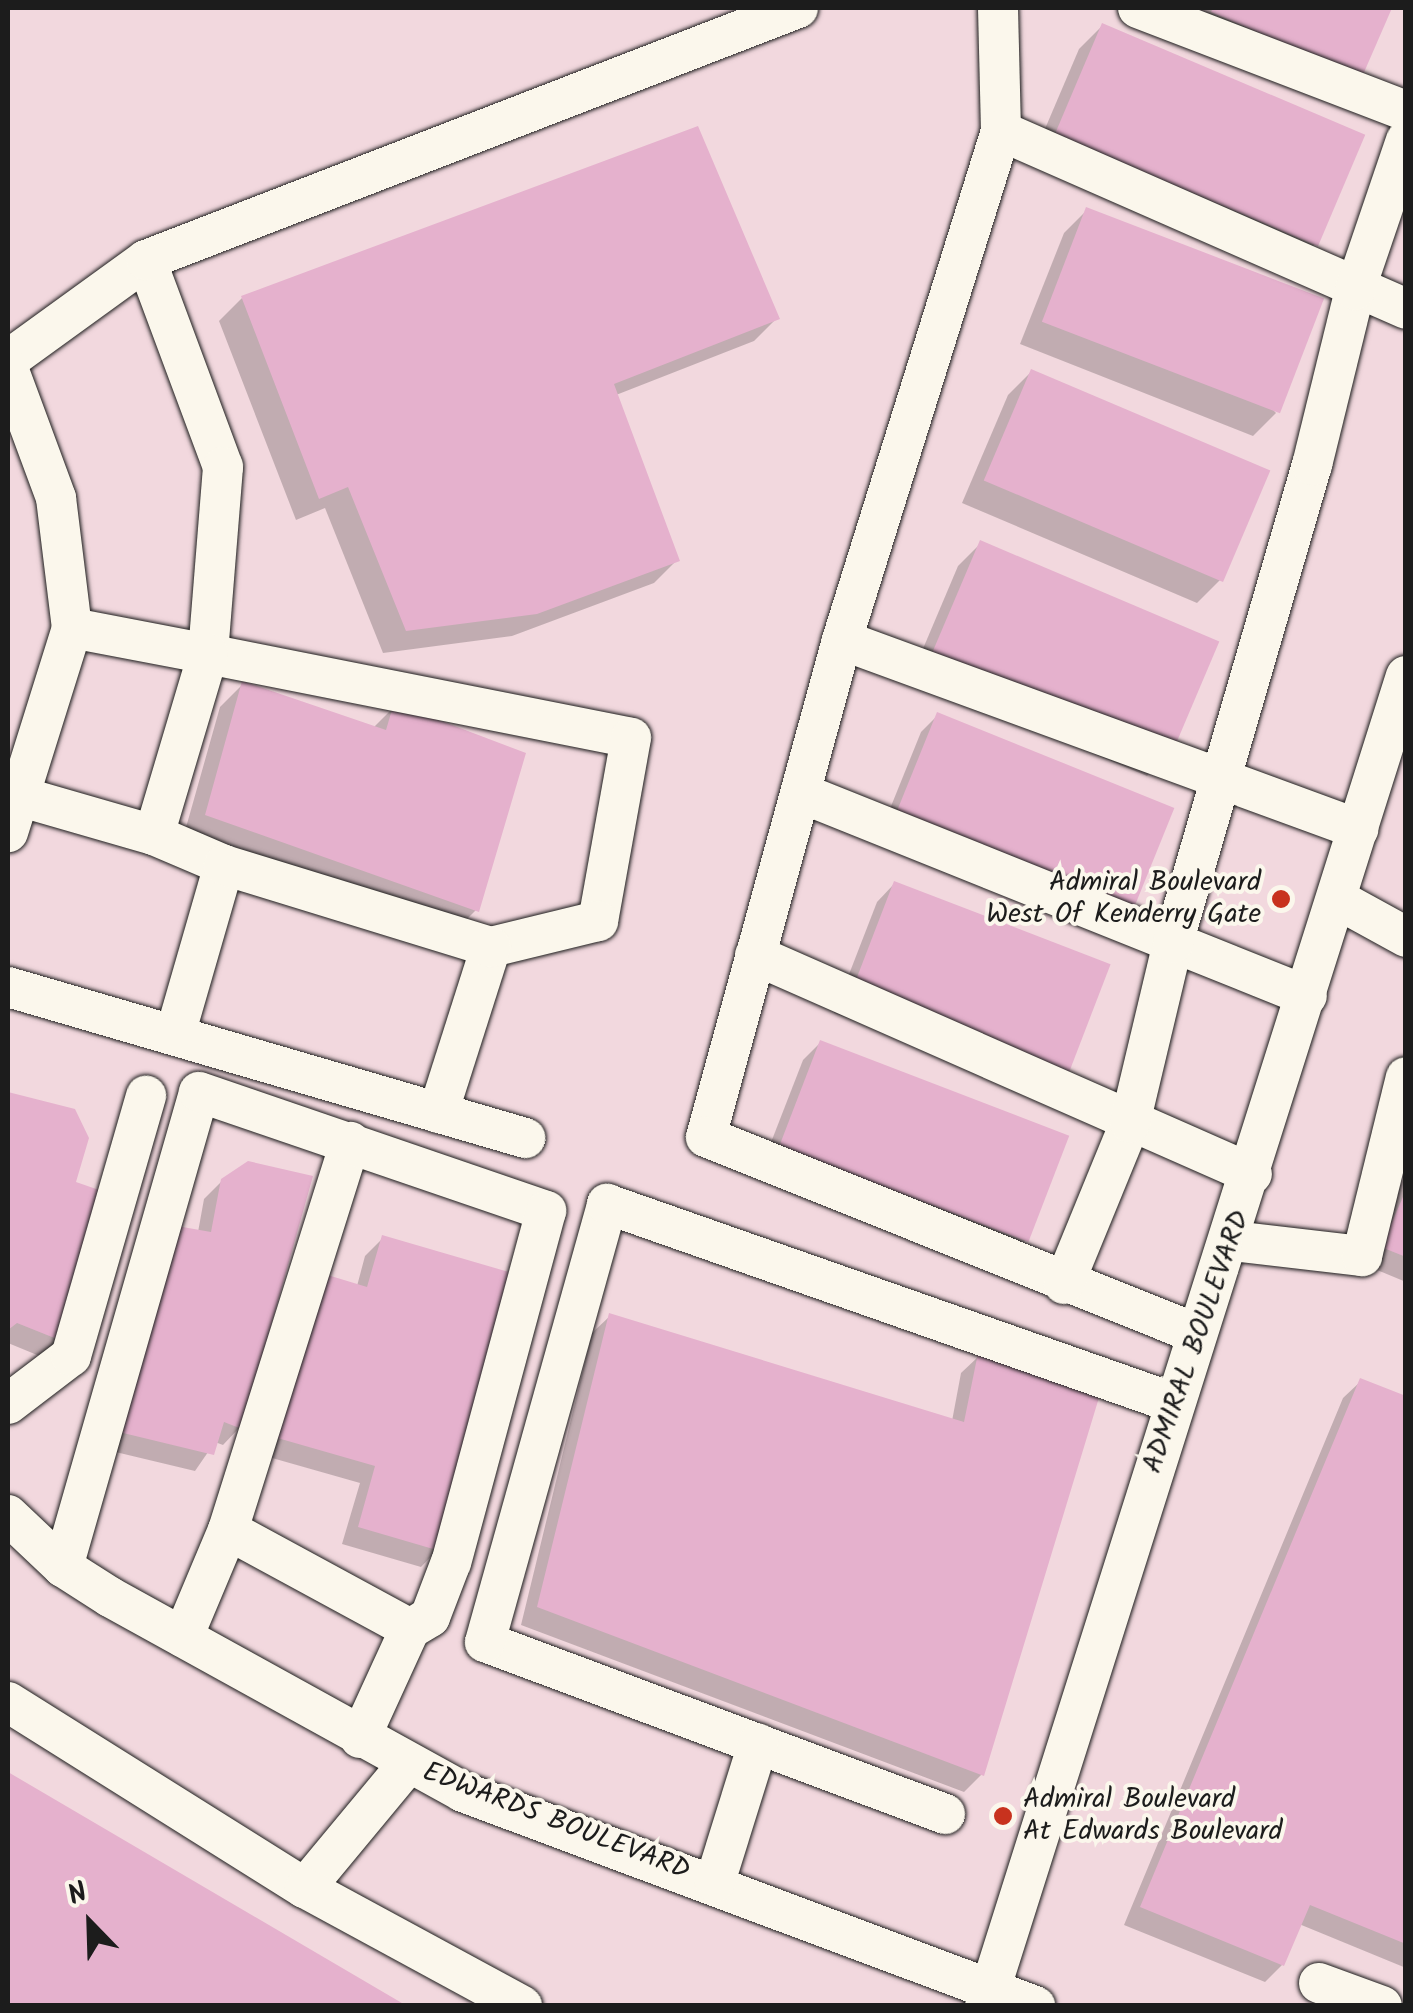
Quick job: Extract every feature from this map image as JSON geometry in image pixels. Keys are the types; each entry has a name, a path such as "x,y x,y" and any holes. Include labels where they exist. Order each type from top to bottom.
{"street":[{"path":"8,360 146,260 798,8"},
{"path":"1138,8 1406,111"},
{"path":"1007,10 1001,131 842,640 706,1136 1064,1284 1194,1333"},
{"path":"1001,131 1354,290 1406,309"},
{"path":"1064,1284 1130,1123 1173,944 1312,465 1354,290 1406,140"},
{"path":"146,260 223,466 208,654 154,835"},
{"path":"8,368 56,498 72,628 15,815 154,835 224,865 491,947 598,921 631,738 72,628"},
{"path":"842,640 1358,829"},
{"name":"ADMIRAL BOULEVARD","path":"990,1999 1194,1333 1232,1240 1358,829 1399,724 1406,676"},
{"path":"801,793 1307,996"},
{"path":"175,1035 224,865"},
{"path":"1337,898 1406,937"},
{"path":"438,1114 491,947"},
{"path":"755,955 1252,1174"},
{"path":"8,986 525,1138"},
{"path":"1232,1240 1362,1256 1406,1077"},
{"path":"64,1567 199,1092 546,1211 451,1562 430,1617 410,1629 360,1738"},
{"path":"8,1404 71,1356 146,1096"},
{"path":"183,1637 228,1530 350,1142"},
{"path":"945,1814 485,1642 606,1204 1174,1403"},
{"name":"EDWARDS BOULEVARD","path":"8,1515 64,1567 407,1765 463,1792 715,1882 990,1999 1035,2006"},
{"path":"228,1530 410,1629"},
{"path":"8,1702 306,1888 522,2006"},
{"path":"715,1882 758,1744"},
{"path":"306,1888 407,1765"},
{"path":"1319,1983 1382,2006"}],"shaded area":[{"path":"8,8 1405,8 1405,2006 8,2006"}],"building":[{"path":"1213,8 1392,8 1362,77 1211,12"},
{"path":"1102,23 1365,135 1318,246 1055,134"},
{"path":"698,126 780,319 614,384 680,561 537,614 406,631 348,487 319,499 241,296"},
{"path":"1086,207 1324,298 1280,413 1042,322"},
{"path":"1031,369 1270,471 1223,582 984,480"},
{"path":"980,540 1219,642 1171,756 932,654"},
{"path":"242,681 386,730 394,703 526,753 479,912 205,815"},
{"path":"937,712 1174,808 1134,909 896,813"},
{"path":"894,881 1111,964 1067,1079 850,996"},
{"path":"820,1040 1069,1136 1028,1242 779,1146"},
{"path":"8,1092 75,1109 89,1138 76,1182 99,1190 62,1341 17,1323 8,1330"},
{"path":"248,1161 313,1176 242,1429 224,1422 214,1455 119,1432 177,1226 211,1232 221,1179"},
{"path":"1406,1190 1406,1257 1381,1247"},
{"path":"382,1235 519,1275 440,1551 358,1527 375,1466 274,1437 321,1273 367,1287"},
{"path":"609,1313 964,1422 978,1353 1101,1391 984,1776 537,1607"},
{"path":"1360,1378 1406,1396 1406,1944 1310,1905 1284,1966 1140,1907"},
{"path":"8,1772 407,2006 8,2006"}],"place":[{"name":"Admiral Boulevard West Of Kenderry Gate","path":"1281,899"},
{"name":"Admiral Boulevard At Edwards Boulevard","path":"1003,1816"}]}
